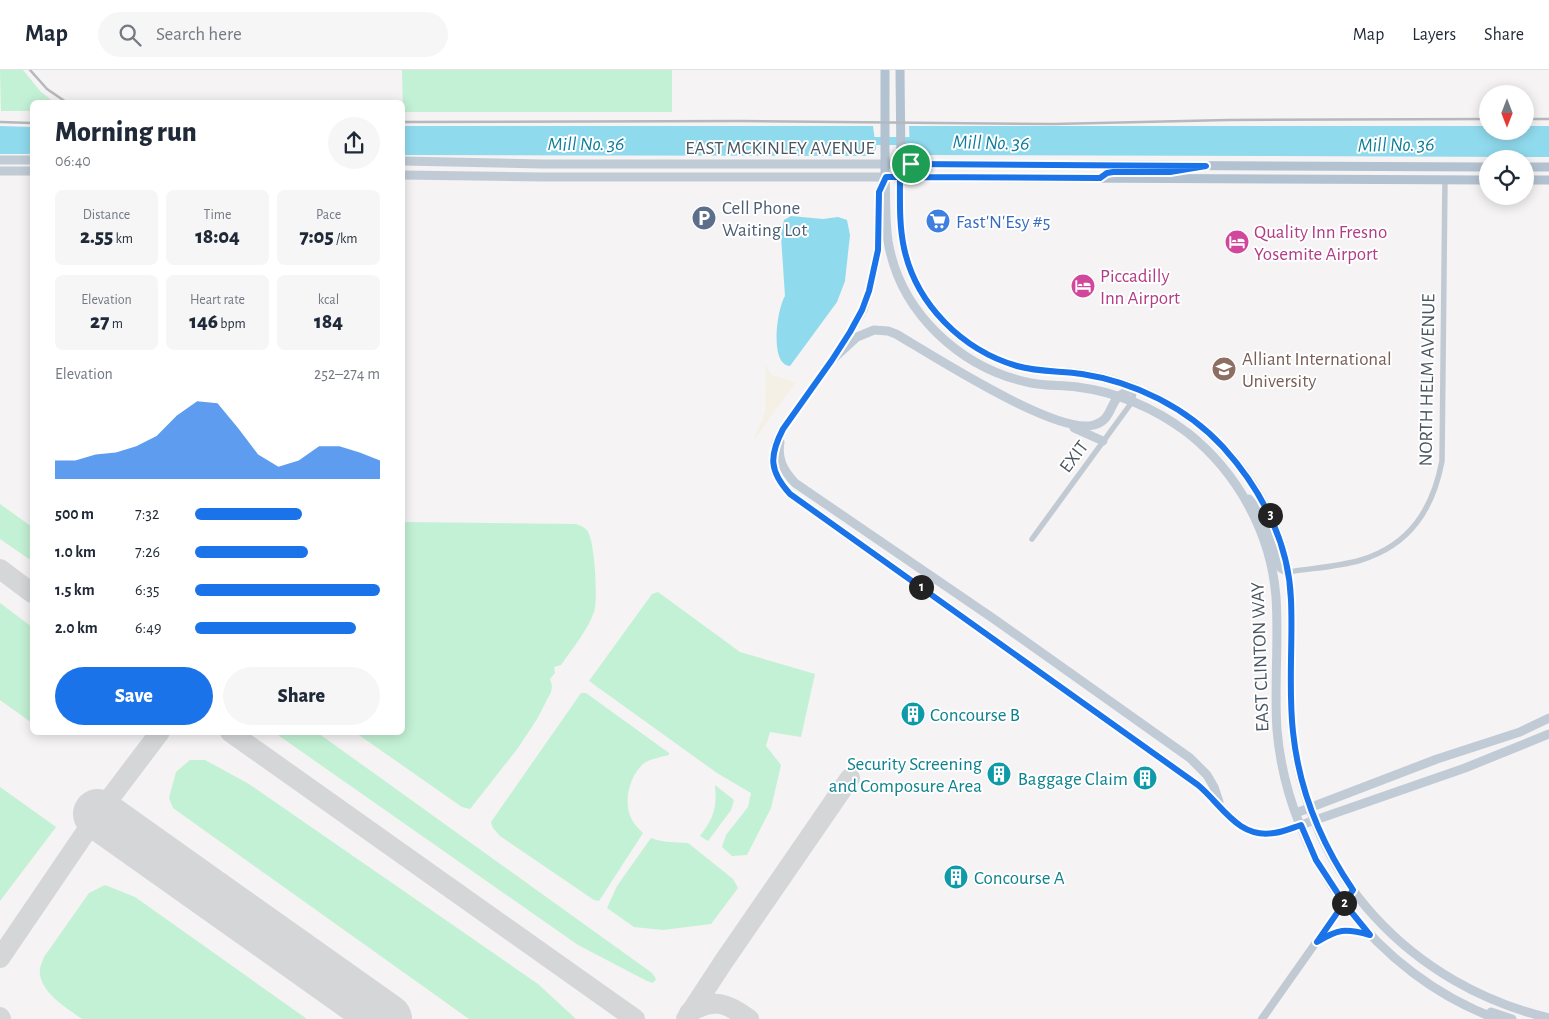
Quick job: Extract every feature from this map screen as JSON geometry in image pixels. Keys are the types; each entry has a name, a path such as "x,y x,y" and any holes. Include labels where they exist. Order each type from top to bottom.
{"main road":[{"path":"885,70 886,177 879,192 878,250 869,291 858,317 832,360 783,429 776,443 773,452 773,462 778,480 790,494 1198,785 1209,794 1232,820 1244,829 1258,833 1274,833 1301,825 1465,768 1549,734"},
{"path":"900,70 901,164"},
{"path":"0,160 30,160"},
{"name":"EAST MCKINLEY AVENUE","path":"405,161 543,164 1479,167"},
{"path":"405,165 429,161"},
{"name":"EAST CLINTON WAY","path":"901,164 900,224 908,262 926,301 954,332 989,355 1015,365 1035,370 1093,376 1135,388 1158,398 1191,419 1210,435 1254,486 1272,520 1281,543 1288,572 1291,600 1291,699 1293,731 1300,774 1310,808 1330,852 1353,890 1371,912 1390,933 1415,955 1441,974 1487,999 1519,1011 1546,1018"},
{"path":"1100,178 1107,173 1113,172 1170,172 1206,166"},
{"path":"1534,167 1549,167"},
{"path":"0,171 30,171"},
{"path":"1445,180 1446,176 1451,173 1479,173"},
{"name":"EAST MCKINLEY AVENUE","path":"405,176 1479,180"},
{"name":"EAST CLINTON WAY","path":"886,177 887,228 892,258 910,299 936,334 972,361 1000,374 1032,383 1095,390 1118,396 1167,419 1196,440 1220,464 1241,492 1262,534 1274,576 1278,730 1284,775 1296,813 1316,860 1344,903 1370,935 1409,970 1464,1005 1496,1019"},
{"path":"1534,180 1549,180"},
{"path":"832,360 862,334 874,330 888,331 1000,394 1103,441"},
{"path":"1054,419 1080,426 1096,425 1108,415 1118,396 1135,388"},
{"path":"783,429 780,456 782,465 795,483 962,597 1190,758 1207,775 1214,787 1221,808"},
{"path":"1241,492 1256,507 1266,528 1277,562 1281,568 1288,572"},
{"path":"953,610 962,597"},
{"path":"1296,813 1437,759 1516,733 1549,718"},
{"path":"1317,942 1332,932 1345,930 1370,935"},
{"path":"1464,1005 1512,1019"}],"street":[{"name":"NORTH HELM AVENUE","path":"1288,572 1355,562 1383,551 1400,540 1420,520 1434,494 1442,461 1445,180"},
{"name":"EXIT","path":"1032,539 1132,402 1135,388"},
{"path":"1516,733 1521,746"},
{"path":"1262,1019 1353,890"}],"green space":[{"path":"0,70 23,70 41,92 51,100 30,100 30,111 1,111"},
{"path":"402,70 672,70 672,112 405,112 405,100 403,100"},
{"path":"0,504 30,526 30,560 0,539"},
{"path":"405,522 576,524 586,529 592,547 596,584 594,612 584,633 561,665 554,667 555,673 550,679 551,692 537,719 518,748 470,809 462,807 359,735 405,735"},
{"path":"658,592 740,652 815,674 801,737 770,732 766,746 781,765 771,808 747,855 732,856 722,847 726,835 748,807 751,793 717,773 589,681 652,594"},
{"path":"0,603 30,626 30,722 0,700"},
{"path":"581,693 586,693 669,753 669,755 655,758 643,764 631,782 628,796 629,811 633,822 643,833 599,901 594,900 500,836 493,828 491,822"},
{"path":"278,735 321,735 652,973 656,979 653,983 647,981 578,945"},
{"path":"190,760 205,760 249,784 538,984 576,1019 469,1019 173,808 169,798 176,772"},
{"path":"715,785 734,800 731,810 708,841 700,836 709,824 714,812"},
{"path":"0,787 56,827 0,901"},
{"path":"651,838 665,842 688,843 733,879 738,888 711,924 663,930 634,927 607,908 617,886"},
{"path":"105,885 135,897 307,1019 82,1019 61,1004 48,991 40,976 40,968 44,957 89,893"}],"sand":[{"path":"766,365 772,375 796,382 754,439 765,412"}],"water":[{"path":"0,126 30,127 30,154 0,154"},
{"path":"405,126 873,126 876,149 869,156 405,155"},
{"path":"909,126 1479,126 1479,140 1534,140 1534,126 1549,126 1549,157 1534,157 1534,150 1479,150 1479,157 918,155 910,149"},
{"path":"791,216 823,219 838,217 847,220 850,235 845,281 837,302 790,366 783,363 779,356 777,336 779,312 785,296 781,236 784,220"}],"waterway":[{"name":"Mill No. 36","path":"867,141 918,141"}],"taxiway":[{"path":"0,569 30,592"},
{"path":"0,958 98,814 158,735"},
{"path":"234,735 635,1019"},
{"path":"686,1019 850,778"},
{"path":"689,1013 706,1005 720,1004 733,1009 749,1019"}],"runway":[{"path":"98,814 387,1019"}],"railway":[{"path":"30,70 47,89 63,100"},
{"path":"405,122 741,121 1054,124 1228,120 1479,119"},
{"path":"1534,119 1549,119"},
{"path":"0,122 30,123"}],"place":[{"name":"Cell Phone Waiting Lot","path":"704,218"},
{"name":"Fast'N'Esy #5","path":"938,221"},
{"name":"Quality Inn Fresno Yosemite Airport","path":"1237,242"},
{"name":"Piccadilly Inn Airport","path":"1083,286"},
{"name":"Alliant International University","path":"1224,369"},
{"name":"Concourse B","path":"913,714"},
{"name":"Security Screening and Composure Area","path":"999,774"},
{"name":"Baggage Claim","path":"1145,778"},
{"name":"Concourse A","path":"956,877"}],"route":[{"path":"911,164 901,164 900,177 886,177 879,192 878,250 869,291 862,310 850,332 783,429 776,443 773,452 773,462 778,480 790,494 1198,785 1209,794 1232,820 1244,829 1258,833 1274,833 1301,825 1316,860 1344,903 1317,942 1332,932 1339,930 1352,930 1370,935 1344,903 1353,890 1323,840 1306,798 1294,742 1292,721 1291,600 1288,572 1275,526 1254,486 1222,446 1206,431 1185,414 1158,398 1146,392 1102,378 1083,374 1035,370 1015,365 989,355 967,342 954,332 926,301 913,276 904,250 900,224 900,177 1100,178 1107,173 1113,172 1170,172 1206,166 911,164"}]}
